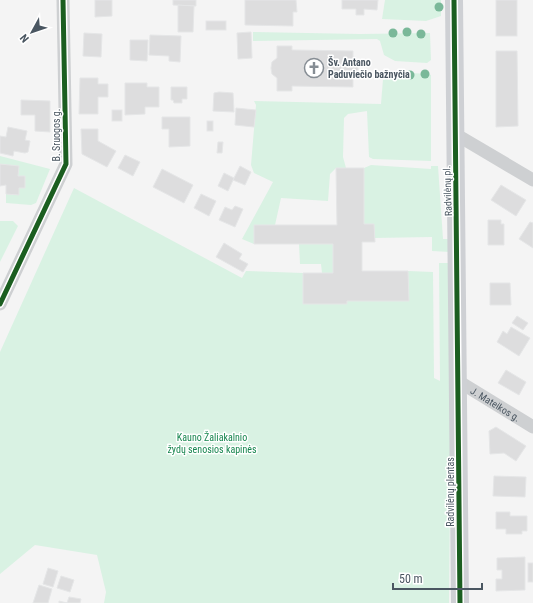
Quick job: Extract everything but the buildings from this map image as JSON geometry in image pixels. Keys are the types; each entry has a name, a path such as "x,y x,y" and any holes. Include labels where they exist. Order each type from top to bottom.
{"street":[{"name":"B. Sruogos g.","path":"0,304 66,164 63,0"},
{"name":"Radvilėnų pl.","path":"454,0 458,381"},
{"path":"455,138 462,138 533,180"},
{"name":"J. Mateikos g.","path":"458,381 533,426"},
{"name":"Radvilėnų plentas","path":"458,381 460,603"}],"green space":[{"path":"385,0 441,0 441,16 426,21 382,19"},
{"path":"253,32 360,34 430,33 431,60 427,63 395,61 384,55 380,41 377,39 253,41"},
{"path":"395,72 431,75 431,161 373,159 369,157 367,111 348,114 344,118 343,157 346,168 336,168 330,174 328,201 281,198 275,225 254,225 254,244 242,239 273,182 254,173 251,165 256,105 254,101 381,104 383,79 385,75"},
{"path":"0,156 50,169 36,203 31,205 6,203 6,194 19,195 19,188 25,188 25,176 18,176 18,167 0,164"},
{"path":"371,165 431,169 431,166 438,166 443,239 450,239 450,252 432,251 432,237 374,238 374,224 364,224 364,168"},
{"name":"Kauno Žaliakalnio žydų senosios kapinės","path":"74,188 242,278 246,271 303,273 304,304 347,304 347,301 408,301 408,271 433,272 434,378 440,381 439,263 450,263 451,386 449,603 104,603 106,592 97,555 35,545 0,574 0,352"},
{"path":"0,221 13,221 18,226 0,262"},
{"path":"299,244 333,244 333,273 322,273 321,264 300,264"}],"cycle path":[{"path":"0,304 66,164 63,0"},
{"path":"454,0 460,603"}],"place":[{"name":"Šv. Antano Paduviečio bažnyčia","path":"314,68"}]}
